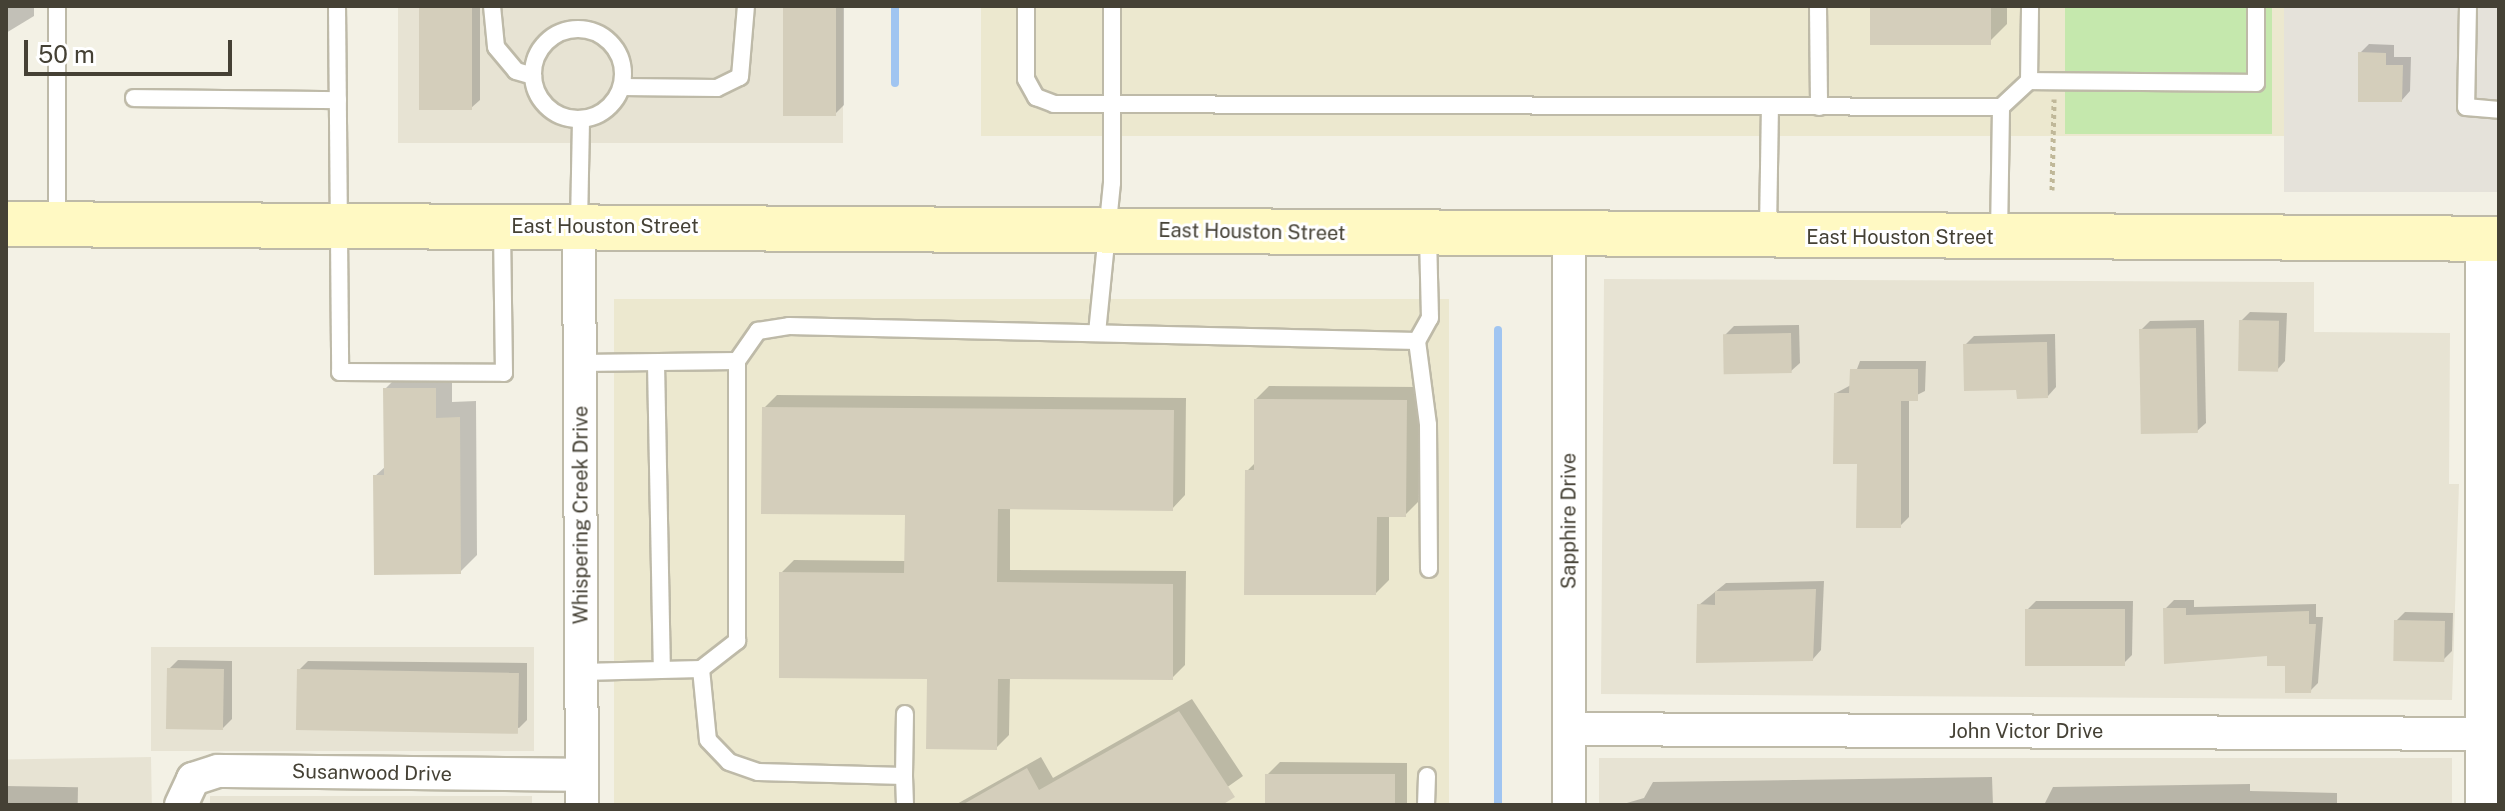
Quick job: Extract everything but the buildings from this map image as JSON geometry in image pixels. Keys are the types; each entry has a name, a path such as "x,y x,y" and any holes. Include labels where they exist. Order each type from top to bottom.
{"main road":[{"name":"East Houston Street","path":"6,224 1108,230 1428,236 2491,239"}],"street":[{"name":"Whispering Creek Drive","path":"579,226 582,790"},
{"name":"Sapphire Drive","path":"1569,236 1569,805"},
{"path":"2482,805 2491,418 2491,239"},
{"name":"John Victor Drive","path":"1569,729 2482,734"},
{"name":"Susanwood Drive","path":"181,805 193,779 218,771 582,790"}],"lane":[{"path":"57,6 57,224"},
{"path":"337,6 340,372 504,373 502,225"},
{"path":"492,6 496,47 516,71 533,76"},
{"path":"622,87 717,88 740,77 746,6"},
{"path":"1026,6 1026,79 1036,97 1111,104 1770,108 2001,107 2029,81 2256,83 2256,6"},
{"path":"1097,333 1108,230 1112,6"},
{"path":"1818,6 1819,107"},
{"path":"2029,81 2030,6"},
{"path":"2468,6 2466,107 2499,110"},
{"path":"587,31 614,48 622,87 609,106 581,119 542,102 533,76 543,46 556,35 587,31"},
{"path":"134,98 338,100"},
{"path":"1999,238 2001,107"},
{"path":"1768,237 1770,108"},
{"path":"579,226 581,119"},
{"path":"1428,236 1430,318 1417,341 1428,425 1429,569"},
{"path":"582,672 701,669 729,654 737,641 737,361 758,331 789,326 1417,341"},
{"path":"580,363 737,361"},
{"path":"656,363 662,669"},
{"path":"701,669 708,740 729,762 789,778 904,776"},
{"path":"905,714 905,805"},
{"path":"1426,805 1427,776"}],"path":[{"path":"2052,190 2054,98"}],"shaded area":[{"path":"398,6 843,6 843,143 398,143"},
{"path":"981,6 2284,6 2284,136 981,136"},
{"path":"2284,6 2499,6 2499,192 2284,192"},
{"path":"1604,279 2314,282 2314,332 2450,333 2449,484 2459,484 2452,700 1601,694"},
{"path":"614,299 1449,299 1449,805 614,805"},
{"path":"151,647 534,647 534,751 151,751"},
{"path":"151,757 152,805 7,805 6,760"},
{"path":"1599,758 2452,758 2452,805 1599,805"},
{"path":"210,796 532,796 532,805 210,805"}],"green space":[{"path":"2065,6 2272,6 2272,134 2065,134"}],"waterway":[{"path":"895,6 895,83"},
{"path":"1498,330 1498,805"}]}
